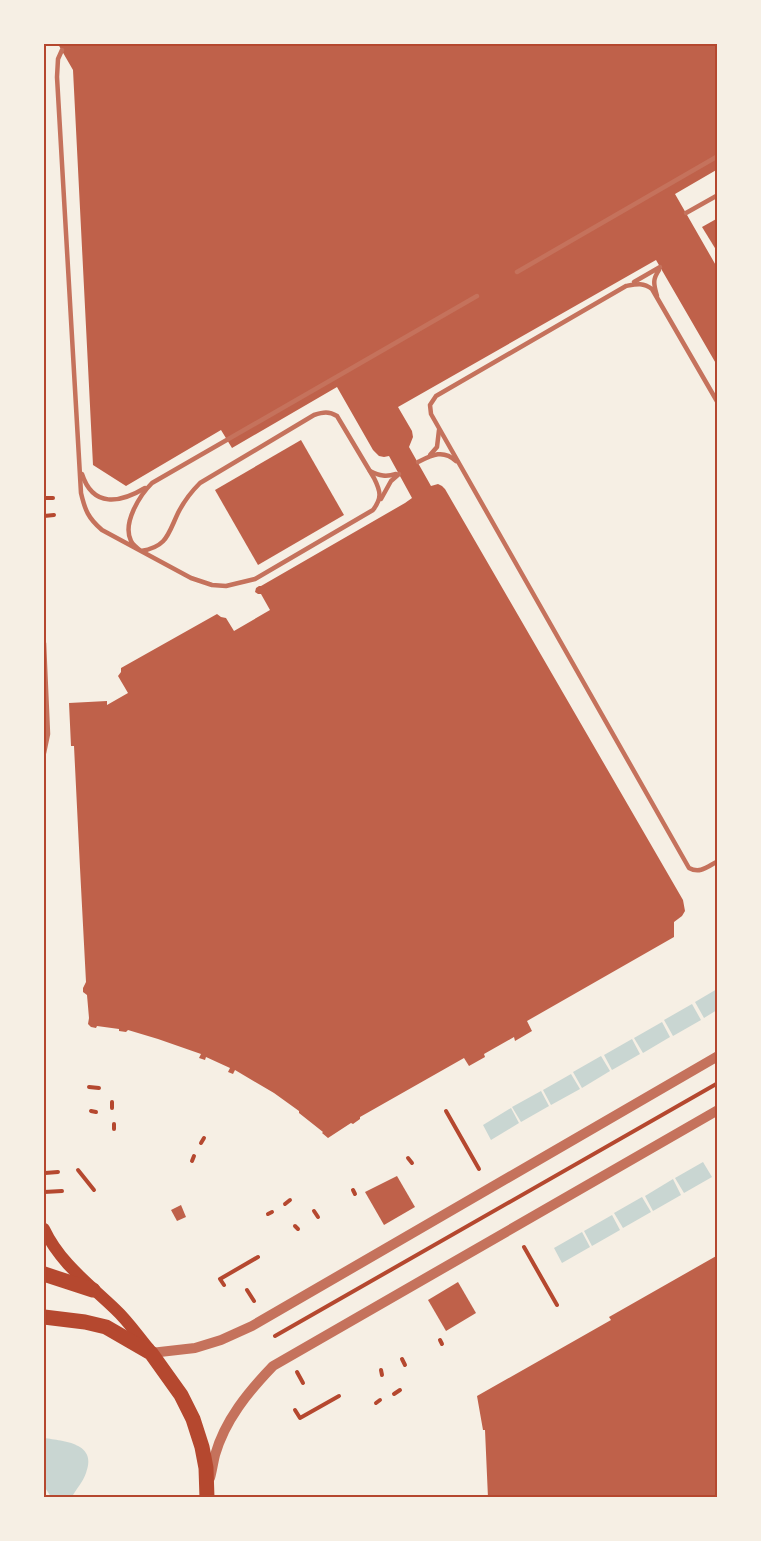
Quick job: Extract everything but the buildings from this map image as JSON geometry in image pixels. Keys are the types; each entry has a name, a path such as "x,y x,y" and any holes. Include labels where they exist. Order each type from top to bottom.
{"main road":[{"path":"44,1229 71,1269 117,1311 182,1395 202,1447 206,1468 207,1496"},
{"path":"44,1274 93,1290"},
{"path":"44,1317 106,1327 151,1353"}],"street":[{"path":"151,1353 195,1348 221,1340 252,1326 717,1056"},
{"path":"207,1496 215,1455 228,1424 250,1390 273,1366 717,1110"}],"lane":[{"path":"62,50 58,59 57,77 79,465 81,493 85,509 92,521 102,530 192,578 212,585 226,586 255,579 373,510 391,481 399,474 380,476 370,471"},
{"path":"517,272 717,156"},
{"path":"686,213 717,195"},
{"path":"658,301 654,277 660,267 436,396 430,405 431,414 689,868 694,871 702,870 717,861"},
{"path":"626,286 646,285 652,289 717,403"},
{"path":"79,465 85,483 96,495 107,500 119,500 134,494 477,296"},
{"path":"152,483 143,492 130,521 131,543 141,551 153,549 164,541 188,495 200,483 314,415 332,413 337,416 370,471 379,489 380,501"},
{"path":"428,457 437,447 439,428"},
{"path":"418,462 433,454 442,453 451,456 461,466"},
{"path":"44,643 48,734 44,753"}],"path":[{"path":"44,498 53,498"},
{"path":"44,516 54,515"},
{"path":"275,1336 717,1083"},
{"path":"90,1087 99,1088"},
{"path":"446,1111 479,1169"},
{"path":"78,1170 94,1190"},
{"path":"45,1173 57,1172"},
{"path":"46,1192 62,1191"},
{"path":"314,1211 318,1217"},
{"path":"524,1247 557,1305"},
{"path":"224,1285 220,1279 258,1257"},
{"path":"247,1290 254,1300"},
{"path":"402,1359 405,1365"},
{"path":"297,1372 303,1383"},
{"path":"393,1394 400,1390"},
{"path":"296,1410 300,1418 339,1396"}],"shaded area":[{"path":"717,989 717,1010 704,1018 695,1002"},
{"path":"692,1004 701,1020 673,1036 664,1020"},
{"path":"662,1022 670,1037 643,1053 634,1038"},
{"path":"632,1039 640,1054 612,1070 604,1055"},
{"path":"601,1056 610,1071 582,1088 573,1072"},
{"path":"571,1074 580,1089 551,1105 543,1090"},
{"path":"541,1091 549,1106 521,1122 512,1107"},
{"path":"511,1108 519,1123 491,1140 483,1125"},
{"path":"703,1162 712,1177 684,1193 675,1178"},
{"path":"673,1179 681,1195 653,1211 645,1196"},
{"path":"642,1197 651,1212 623,1228 614,1213"},
{"path":"612,1215 620,1230 592,1246 584,1231"},
{"path":"582,1232 590,1247 562,1263 554,1248"},
{"path":"44,1438 77,1445 87,1455 86,1473 72,1497 51,1497 44,1486"}]}
